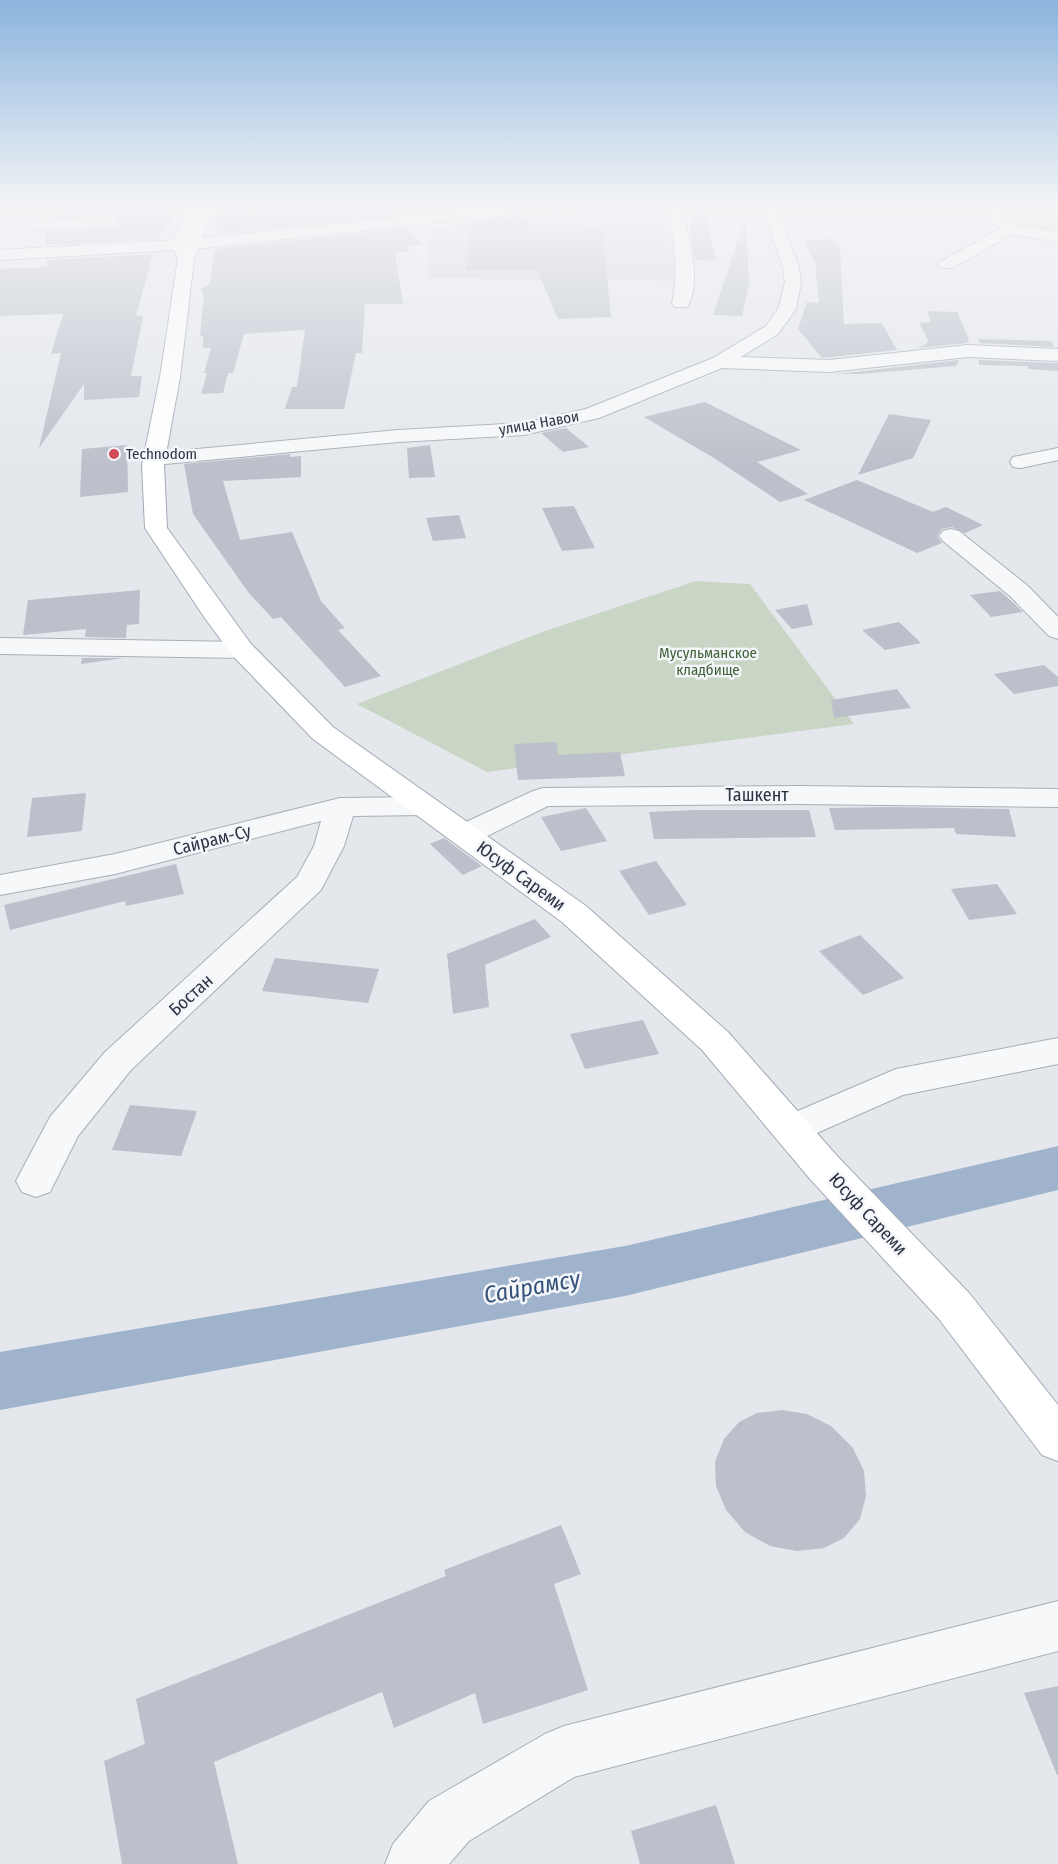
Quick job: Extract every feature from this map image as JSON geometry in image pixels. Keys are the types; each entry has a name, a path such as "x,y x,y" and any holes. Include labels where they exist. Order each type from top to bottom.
{"main road":[{"name":"Юсуф Сареми","path":"181,292 170,377 154,459 156,528 213,612 242,650 323,732 574,914 715,1041 824,1168 954,1306 1058,1440"}],"street":[{"path":"681,303 684,292"},
{"name":"улица Навои","path":"154,459 398,436 524,429 592,414 720,362 772,330 787,309 791,292"},
{"path":"720,362 829,366 968,351 1058,355"},
{"path":"1021,462 1058,454"},
{"path":"951,536 1019,591 1058,631"},
{"path":"0,646 242,650"},
{"name":"Ташкент","path":"464,834 543,797 810,795 1058,798"},
{"name":"Сайрам-Су","path":"0,885 115,864 340,807 425,806"},
{"name":"Бостан","path":"36,1181 63,1127 118,1061 310,883 329,846 340,807"},
{"path":"792,1129 897,1083 1058,1051"},
{"path":"413,1864 449,1821 564,1753 1058,1626"}],"green space":[{"name":"Мусульманское кладбище","path":"696,581 750,584 854,724 487,772 357,704 545,631"}],"building":[{"path":"0,292 143,292 136,316 143,316 131,376 142,376 139,397 84,400 84,384 39,448 61,353 51,354 63,314 0,316"},
{"path":"202,292 401,292 403,304 365,304 362,353 356,353 344,409 285,409 292,387 297,387 305,330 244,334 233,373 228,373 223,393 201,394 211,348 203,348 203,336 200,336 204,296"},
{"path":"546,292 609,292 611,317 558,319"},
{"path":"721,292 747,292 742,316 713,315"},
{"path":"818,292 842,292 844,324 882,323 897,350 822,358 798,329 807,302 819,303"},
{"path":"927,311 957,312 969,339 967,343 918,348 929,342 919,323 931,322"},
{"path":"979,339 1051,341 1054,347 979,343"},
{"path":"959,360 956,366 836,374"},
{"path":"979,360 1058,363 1058,371 1028,369 1028,366 979,365"},
{"path":"705,402 801,450 757,462 808,494 780,502 714,458 644,417"},
{"path":"889,414 931,420 913,458 858,475"},
{"path":"566,428 589,447 563,452 541,433"},
{"path":"127,445 128,492 80,497 82,449"},
{"path":"430,445 435,477 409,478 407,448"},
{"path":"290,454 290,457 301,456 301,477 223,481 240,540 292,532 321,601 345,628 338,630 381,676 345,687 281,617 273,619 248,592 193,514 184,464"},
{"path":"857,480 933,512 946,507 983,525 965,533 952,527 942,529 937,536 942,543 917,553 804,500"},
{"path":"574,506 595,548 562,551 542,508"},
{"path":"459,515 466,538 433,541 426,518"},
{"path":"140,590 139,624 127,625 126,638 85,637 86,629 23,635 28,600"},
{"path":"1000,591 1023,612 991,617 970,595"},
{"path":"807,604 813,625 792,629 775,610"},
{"path":"899,622 921,643 885,650 862,630"},
{"path":"82,658 124,658 81,664"},
{"path":"1044,665 1058,677 1058,686 1014,694 994,674"},
{"path":"897,689 911,708 834,718 831,700"},
{"path":"556,742 558,755 620,752 625,776 518,780 514,744"},
{"path":"86,793 82,831 27,837 32,798"},
{"path":"586,808 607,841 561,851 541,817"},
{"path":"829,808 1009,809 1016,837 956,834 954,828 835,830"},
{"path":"809,810 816,837 654,839 649,812"},
{"path":"444,838 482,866 463,875 430,844"},
{"path":"656,861 687,905 649,915 619,871"},
{"path":"176,864 184,894 126,906 125,901 10,930 4,905"},
{"path":"997,884 1017,914 969,920 951,889"},
{"path":"535,919 551,937 485,965 489,1007 453,1014 447,954"},
{"path":"860,935 904,978 863,995 819,951"},
{"path":"275,958 379,969 368,1003 262,991"},
{"path":"643,1020 659,1054 585,1069 570,1034"},
{"path":"130,1105 197,1111 181,1156 112,1150"},
{"path":"782,1410 807,1414 831,1426 853,1448 864,1471 866,1496 860,1519 844,1538 824,1548 797,1551 770,1546 745,1532 726,1510 716,1486 715,1462 724,1439 739,1422 757,1413"},
{"path":"561,1525 581,1574 554,1584 588,1690 483,1724 475,1693 394,1728 382,1692 214,1762 238,1864 122,1864 104,1761 145,1744 136,1699 446,1576 444,1570"},
{"path":"1058,1686 1058,1775 1057,1775 1024,1693"},
{"path":"716,1805 735,1864 640,1864 631,1831"}],"waterway":[{"name":"Сайрамсу","path":"0,1381 625,1271 1058,1168"}],"place":[{"name":"Technodom","path":"114,454"}]}
